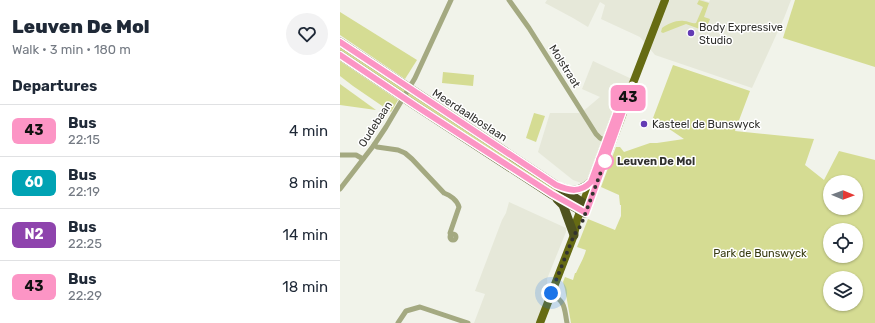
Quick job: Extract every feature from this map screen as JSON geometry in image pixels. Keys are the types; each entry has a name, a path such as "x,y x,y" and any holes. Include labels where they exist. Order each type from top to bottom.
{"highway":[{"name":"Meerdaalboslaan","path":"340,42 556,185 584,208"},
{"name":"Meerdaalboslaan","path":"340,55 552,194 584,208"},
{"path":"556,185 566,190 574,190 584,188 591,182"},
{"path":"552,194 563,205 574,235"}],"main road":[{"path":"540,323 574,235 577,220 584,208 665,0"},
{"path":"584,208 591,182 618,109 632,86"}],"street":[{"name":"Oudebaan","path":"340,190 374,145 415,78 451,0"},
{"name":"Molstraat","path":"509,0 529,28 596,134 606,141"},
{"path":"374,145 377,148 393,149 405,153 444,193 450,195 458,204 450,233 451,236"},
{"path":"340,155 356,155 363,159"},
{"path":"551,293 562,301 567,323"},
{"path":"398,323 406,311 420,307 468,323"}],"shaded area":[{"path":"547,0 703,0 709,2 710,0 791,0 752,88 655,55 640,37 601,19 605,5 600,2 588,27 545,3"},
{"path":"593,61 634,80 595,188 573,180 538,152 550,113 581,113 600,97 582,89"},
{"path":"509,202 566,228 566,232 547,279 548,290 551,293 540,323 474,323 485,294 475,291"}],"green space":[{"path":"699,0 709,3 704,17 710,19 705,31 686,24 663,33 661,32 662,28 675,22 684,21 696,23 703,7 697,4"},
{"path":"795,0 875,0 875,67 783,38"},
{"path":"340,12 417,60 405,79 340,35"},
{"path":"340,45 574,200 573,204 340,51"},
{"path":"340,61 398,100 391,112 340,76"},
{"name":"Park de Bunswyck","path":"673,65 750,91 735,131 814,139 805,165 823,179 823,215 863,215 863,175 827,175 839,151 875,160 875,323 571,323 563,282 565,277 573,280 584,256 586,250 577,247 588,219 615,230 621,216 619,195 601,187 616,147 620,147 624,152 650,143 684,139 653,118"},
{"path":"443,72 474,75 473,86 442,83"},
{"path":"340,84 376,110 340,105"},
{"path":"534,113 545,116 536,142 526,138"}],"bus line":[{"name":"43","path":"340,42 556,185 566,190 578,190 584,188 591,182 618,109 632,86 586,213 552,194 340,55"}],"place":[{"name":"Body Expressive Studio","path":"691,33"},
{"name":"Kasteel de Bunswyck","path":"644,124"},
{"name":"Leuven De Mol","path":"605,161"}],"route":[{"path":"551,293 574,235 581,225 605,161"}]}
